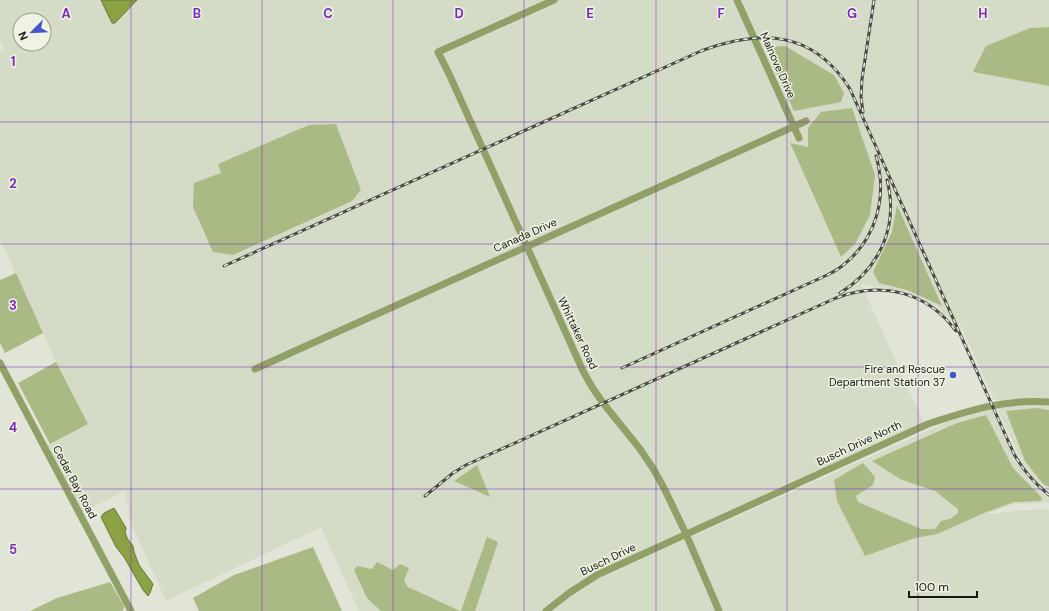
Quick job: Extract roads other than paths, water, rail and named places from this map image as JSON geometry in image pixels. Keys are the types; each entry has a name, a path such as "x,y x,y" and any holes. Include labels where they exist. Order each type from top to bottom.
{"street":[{"name":"Whittaker Road","path":"554,0 438,52 589,382 603,403 640,449 654,470 686,534 719,611"},
{"name":"Malnove Drive","path":"737,0 799,138"},
{"name":"Canada Drive","path":"255,369 806,121"},
{"name":"Cedar Bay Road","path":"0,363 132,611"},
{"name":"Busch Drive North","path":"686,534 928,424 961,412 1008,402 1049,402"},
{"name":"Busch Drive","path":"546,611 569,593 597,575 686,534"}],"railway":[{"path":"863,112 861,97 862,79 874,0"},
{"path":"224,266 701,51 744,39 765,38 784,40 802,45 820,55 835,70 850,89 1014,454 1029,476 1049,495"},
{"path":"622,368 823,277 842,266 863,244 871,231 876,217 881,187 876,156"},
{"path":"840,293 854,283 866,271 876,258 883,244 888,229 890,214 890,197 887,180"},
{"path":"425,496 453,473 466,465 836,298 870,290 886,290 902,293 917,298 931,307 944,317 956,331"}],"place":[{"name":"Fire and Rescue Department Station 37","path":"953,375"}]}
